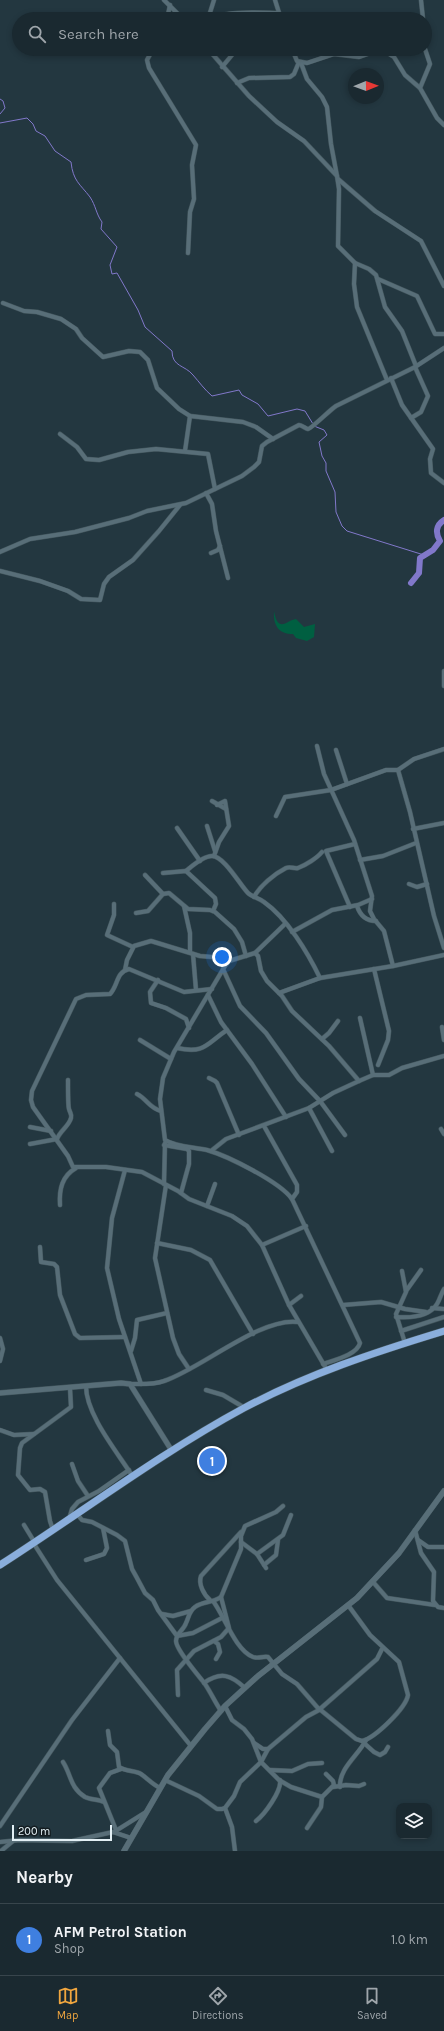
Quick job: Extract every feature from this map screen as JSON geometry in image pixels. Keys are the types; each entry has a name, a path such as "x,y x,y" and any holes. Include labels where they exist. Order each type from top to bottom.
{"highway":[{"path":"0,1565 172,1451 245,1408 325,1367 444,1331"}],"main road":[{"path":"124,1851 165,1780 190,1746 223,1708 245,1688 348,1605 373,1582 390,1563 444,1491"}],"street":[{"path":"164,0 176,12"},
{"path":"210,12 214,0"},
{"path":"275,0 278,12"},
{"path":"421,0 422,12"},
{"path":"168,12 170,5"},
{"path":"149,56 147,60 149,68 196,145 192,164 194,200 190,212 188,253"},
{"path":"213,56 237,83 277,122 315,150 338,177 375,212 421,241 444,286"},
{"path":"222,67 231,56"},
{"path":"295,56 297,61 300,62 307,78 322,97 327,107 331,149 338,177 337,242 339,248 355,263 369,269 378,279 416,294 435,334 444,334"},
{"path":"300,62 315,61 329,56"},
{"path":"351,56 363,56"},
{"path":"392,56 405,76 420,88 437,118 444,125"},
{"path":"420,88 430,65 427,56"},
{"path":"237,83 249,78 290,77 295,72 300,62"},
{"path":"355,263 354,290 357,307 402,405 433,449 430,459 431,473 444,482"},
{"path":"378,279 385,307 402,332 428,396 421,412 411,418"},
{"path":"3,302 24,311 55,316 61,319 76,329 82,338 103,357 129,351 140,352 148,360 157,388 179,409 190,416 243,422 256,427 273,439"},
{"path":"0,552 30,539 75,532 128,518 147,511 180,505 215,489 242,476 254,467 259,462 262,446 273,439 300,424 306,429 310,428 325,413 336,406 416,367 444,348"},
{"path":"185,451 190,416"},
{"path":"60,434 77,447 86,459 99,460 128,452 156,449 208,454 215,489"},
{"path":"206,493 212,504 216,531 228,578"},
{"path":"0,571 40,581 68,591 81,599 100,600 104,584 109,576 133,560 159,532 180,505"},
{"path":"211,553 219,549 220,546"},
{"path":"444,671 444,686"},
{"path":"317,746 321,766 339,808 348,823 372,899 370,910 376,922 384,931 393,966"},
{"path":"276,816 285,797 331,790 386,770 398,770 414,759 444,749"},
{"path":"336,750 347,784"},
{"path":"398,770 434,916 444,948"},
{"path":"212,801 226,809"},
{"path":"163,873 186,871 200,861 214,854 229,826 225,801 217,805"},
{"path":"413,829 444,823"},
{"path":"207,826 214,854 248,893 264,902 292,932 309,957 320,978"},
{"path":"177,828 200,861"},
{"path":"360,860 383,856 416,843"},
{"path":"350,907 326,851 355,844"},
{"path":"254,897 260,889 282,871 290,867 296,868 303,866 322,852"},
{"path":"186,871 214,898 216,904 214,911"},
{"path":"145,875 163,894"},
{"path":"409,884 417,887 427,884"},
{"path":"136,913 151,910 163,894 167,892 188,909 214,911 234,929 242,942 246,956"},
{"path":"292,932 332,910 357,906 372,899"},
{"path":"114,904 114,915 107,936 133,947 151,941 165,947 192,953 206,958 224,958 228,961"},
{"path":"184,906 190,934 196,990"},
{"path":"357,906 362,916 376,922"},
{"path":"189,1368 177,1348 167,1313 155,1258 165,1185 165,1140 161,1111 160,1086 171,1059 228,961 255,953 285,924"},
{"path":"133,947 125,970 120,975 110,994 86,995 76,999 32,1091 31,1100 33,1108 70,1158 71,1166 76,1168 106,1167 142,1172 181,1193 189,1199 243,1223 262,1245 292,1312 325,1367 353,1352 360,1345 306,1226 287,1192 274,1183 211,1151 165,1140"},
{"path":"255,953 258,956 263,975 280,993 292,1011 322,1039 359,1081"},
{"path":"280,993 320,978 393,966 444,955"},
{"path":"125,970 132,969 184,992 212,989"},
{"path":"223,969 240,1006 266,1033 298,1079 320,1101 345,1135"},
{"path":"374,969 389,1031 388,1040 378,1065"},
{"path":"158,980 150,992 151,1003 166,1008 186,1019 189,1028"},
{"path":"208,995 227,1030 268,1088 286,1117"},
{"path":"360,1018 373,1075"},
{"path":"322,1039 330,1033 338,1021"},
{"path":"442,1027 444,1040"},
{"path":"177,1048 194,1050 207,1046 227,1030"},
{"path":"140,1040 171,1059"},
{"path":"211,1151 222,1141 309,1108 373,1075 389,1074 402,1068 444,1056"},
{"path":"209,1078 215,1080 217,1083 239,1135"},
{"path":"30,1144 57,1140 72,1117 68,1107 70,1099 68,1080"},
{"path":"137,1094 142,1096 150,1107 161,1111"},
{"path":"309,1108 332,1151"},
{"path":"264,1126 297,1185 297,1192 292,1199"},
{"path":"30,1127 51,1131"},
{"path":"441,1130 444,1134"},
{"path":"164,1145 189,1151 189,1164 181,1193"},
{"path":"60,1205 63,1181 68,1173 76,1168"},
{"path":"125,1170 112,1218 107,1268 125,1337 141,1384"},
{"path":"207,1206 215,1184"},
{"path":"262,1245 306,1226"},
{"path":"158,1243 191,1250 210,1260 253,1334"},
{"path":"40,1247 41,1262 54,1264 57,1267 60,1295 75,1334 80,1338 125,1337"},
{"path":"396,1316 397,1307 421,1270"},
{"path":"402,1271 406,1292"},
{"path":"396,1316 418,1316 426,1312 437,1303 444,1289"},
{"path":"289,1305 301,1296"},
{"path":"343,1305 376,1302 426,1312"},
{"path":"389,1304 396,1316 405,1343"},
{"path":"432,1308 444,1309"},
{"path":"287,1321 292,1312"},
{"path":"131,1351 135,1338 136,1320 167,1313"},
{"path":"401,1332 444,1317"},
{"path":"0,1393 121,1383 141,1384 163,1382 253,1334 287,1321 298,1322"},
{"path":"0,1338 3,1349 0,1361"},
{"path":"130,1384 172,1451"},
{"path":"86,1386 87,1399 98,1422 134,1477"},
{"path":"53,1530 45,1492 40,1489 30,1490 18,1475 20,1446 71,1407 70,1388"},
{"path":"206,1390 223,1395 245,1408"},
{"path":"0,1430 10,1434 35,1434"},
{"path":"72,1464 78,1481 88,1496"},
{"path":"69,1520 72,1509 78,1502 129,1470"},
{"path":"283,1506 276,1512 245,1526 215,1559 200,1579 205,1596 212,1600 222,1618 246,1653 254,1658 268,1657 282,1674 295,1682 321,1709 356,1739 365,1742 374,1752 380,1755 385,1752 388,1747"},
{"path":"77,1514 82,1520 92,1522 117,1535 125,1541 132,1569 145,1593 153,1600 177,1636"},
{"path":"257,1554 278,1540 285,1532 291,1515"},
{"path":"24,1525 57,1580 190,1746"},
{"path":"86,1560 104,1554 108,1548 103,1528"},
{"path":"415,1530 421,1553 434,1572 433,1597 435,1605"},
{"path":"229,1628 220,1597 241,1549 241,1532"},
{"path":"241,1542 257,1554 265,1566 276,1555 278,1540"},
{"path":"418,1540 428,1547 444,1547"},
{"path":"373,1582 384,1596 393,1600 435,1605 444,1608"},
{"path":"220,1597 195,1607 191,1611 186,1624 177,1636 176,1646 198,1678 204,1683 232,1720 244,1729 254,1742 263,1749 268,1749"},
{"path":"340,1787 347,1765 365,1742 376,1735 400,1711 408,1697 399,1662 382,1648 370,1635 348,1605"},
{"path":"162,1614 173,1616 191,1611"},
{"path":"177,1636 197,1632 222,1618"},
{"path":"178,1694 179,1686 176,1674 177,1670 194,1651 214,1641 229,1628"},
{"path":"214,1641 218,1644 220,1651 216,1659"},
{"path":"165,1780 199,1796 216,1809 225,1808 234,1796 240,1782 261,1762 268,1749 306,1717 321,1709 377,1659 382,1648"},
{"path":"0,1826 72,1720 120,1658"},
{"path":"204,1683 212,1677 229,1677 235,1679 245,1688"},
{"path":"108,1731 110,1745 117,1752 118,1764 121,1769"},
{"path":"254,1742 261,1762 280,1780 291,1787 322,1797"},
{"path":"63,1762 69,1770 71,1783 78,1791 89,1798 104,1802"},
{"path":"270,1770 292,1771 308,1764 322,1763"},
{"path":"114,1831 109,1810 104,1802 99,1788 110,1773 121,1769 139,1773 152,1784 160,1788"},
{"path":"307,1828 321,1807 322,1797 332,1788 334,1783 326,1774"},
{"path":"256,1821 279,1792 281,1785 280,1780"},
{"path":"332,1788 346,1785 359,1786 364,1784"},
{"path":"225,1808 232,1827 235,1851"},
{"path":"0,1842 62,1842 92,1838 114,1831 146,1812"},
{"path":"114,1831 131,1838"},
{"path":"1,1851 13,1841"}],"green space":[{"path":"274,611 280,624 296,619 304,627 315,624 314,637 307,641 296,638 293,634 284,633 276,625"}],"waterway":[{"path":"0,99 3,101 5,108 0,114"},
{"path":"0,123 27,118 33,124 36,131 45,136 55,151 71,162 75,178 94,204 98,216 102,222 101,229 117,247 110,265 112,274 117,273 138,310 145,327 172,351 174,360 177,363 190,372 212,396 239,390 242,395 258,404 268,416 297,409 305,411 313,424"},
{"path":"314,426 324,430 327,435 319,442 322,456 326,463 326,471 335,492 336,512 342,526 347,531 424,555"},
{"path":"411,583 419,573 420,558 433,550 440,541 437,535 437,529 439,524 444,520"}],"place":[{"name":"AFM Petrol Station","path":"212,1461"}]}
